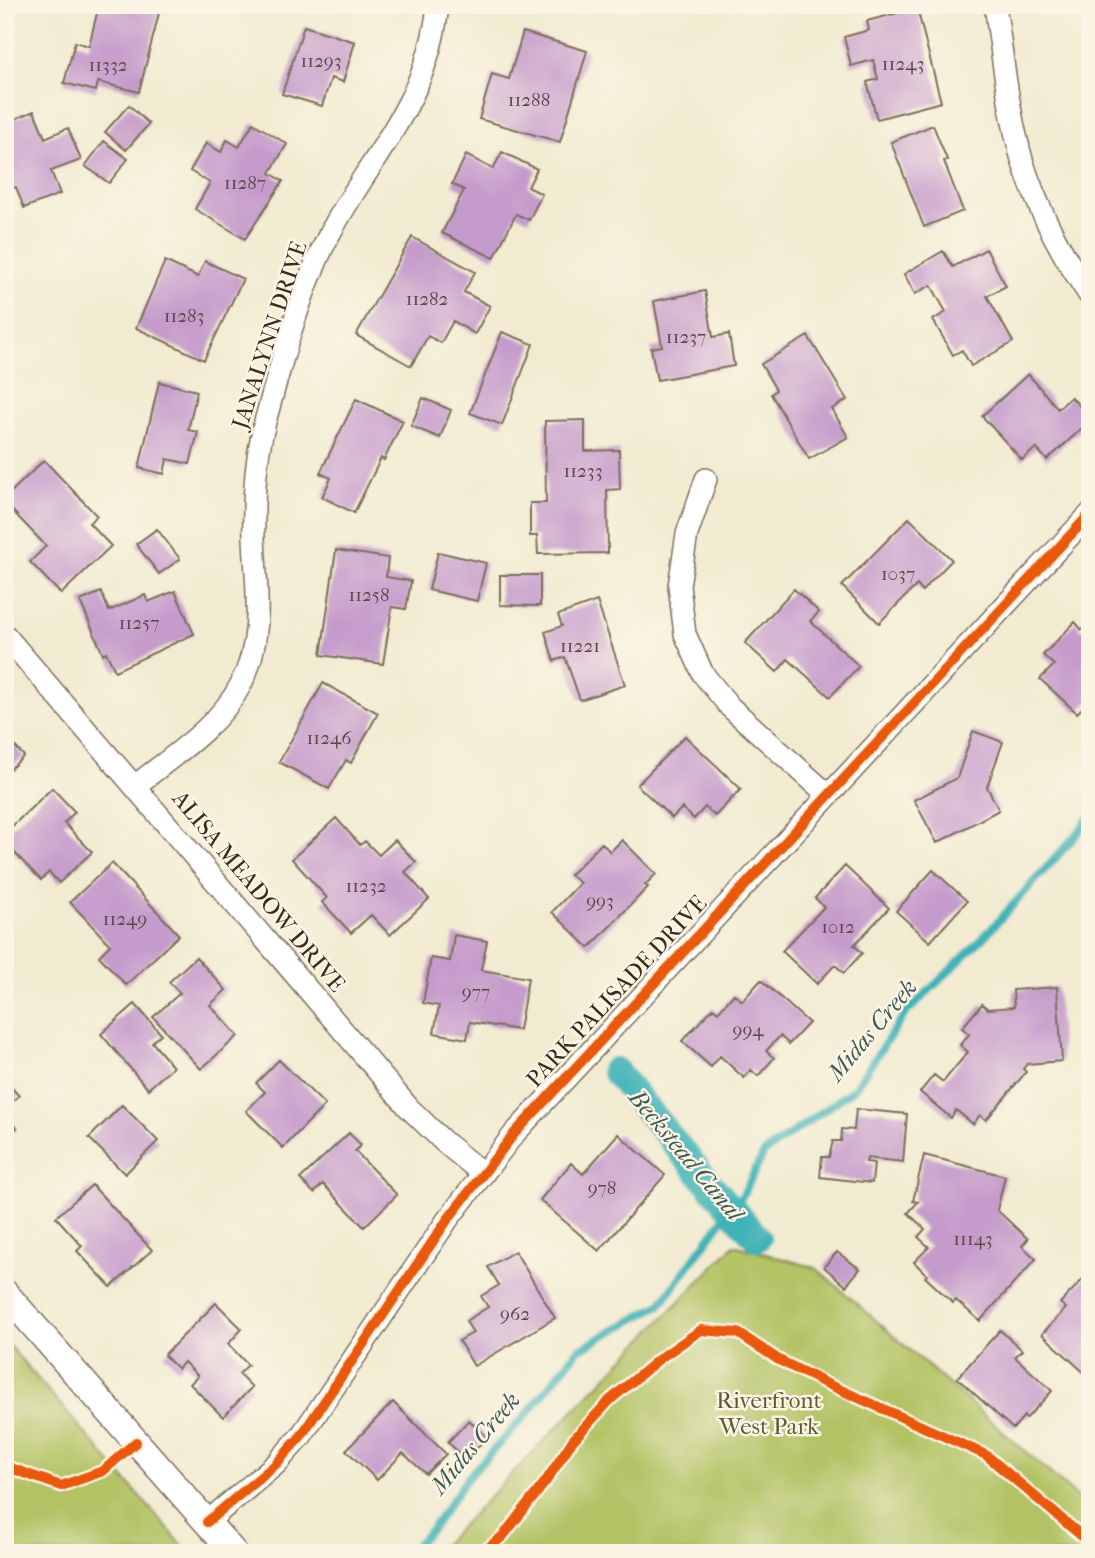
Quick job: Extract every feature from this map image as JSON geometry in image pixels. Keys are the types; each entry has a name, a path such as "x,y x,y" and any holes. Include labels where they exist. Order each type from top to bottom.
{"street":[{"name":"JANALYNN DRIVE","path":"135,786 219,715 241,685 254,650 259,613 254,539 257,464 274,389 311,274 346,205 393,134 425,69 439,5"},
{"path":"995,5 1009,104 1024,164 1046,221 1090,296"},
{"path":"706,479 687,534 679,586 685,634 703,674 730,707 828,795"},
{"name":"PARK PALISADE DRIVE","path":"207,1522 276,1464 301,1436 448,1219 482,1173 549,1095 1090,514"},
{"name":"ALISA MEADOW DRIVE","path":"5,635 409,1108 444,1142 482,1173"},
{"path":"5,1293 234,1553"}],"green space":[{"name":"Riverfront West Park","path":"734,1245 816,1268 1090,1508 1090,1553 435,1553"},
{"path":"5,1341 189,1553 5,1553"}],"building":[{"path":"99,5 156,5 154,12 159,13 139,92 98,82 96,91 64,83 75,42 89,46"},
{"path":"917,8 941,102 877,119 867,82 878,79 873,60 851,66 844,37 869,30 867,21"},
{"path":"304,26 355,42 343,82 331,78 322,106 282,94"},
{"path":"523,32 587,51 560,142 479,119 492,74 509,79"},
{"path":"129,105 149,124 126,150 105,132"},
{"path":"34,111 45,138 68,128 81,160 51,171 60,194 24,208 16,187 5,191 5,134 9,132 5,123"},
{"path":"253,123 287,144 270,173 283,181 245,239 195,209 210,183 190,171 206,143 221,152 227,140 239,147"},
{"path":"933,125 963,211 924,227 891,142"},
{"path":"104,141 128,159 109,183 85,166"},
{"path":"502,152 537,169 528,187 542,194 529,220 516,214 494,258 442,233 464,190 452,184 466,155 493,169"},
{"path":"412,237 475,272 464,292 490,306 475,334 453,321 441,343 428,336 411,366 356,335"},
{"path":"986,249 1006,286 987,296 1013,342 971,366 962,350 953,355 933,320 946,312 931,285 915,294 904,274 943,251 953,267"},
{"path":"165,261 198,277 205,261 243,279 204,360 136,328"},
{"path":"705,291 713,337 729,334 734,366 657,380 651,348 662,346 654,301"},
{"path":"502,332 533,344 502,425 470,413"},
{"path":"808,336 847,400 832,409 848,437 809,459 771,394 776,390 761,364"},
{"path":"1028,374 1058,409 1071,397 1090,417 1090,421 1047,460 1036,448 1022,460 982,416"},
{"path":"159,382 197,391 188,430 198,432 190,464 167,459 164,474 139,468"},
{"path":"423,398 451,410 440,438 411,426"},
{"path":"356,399 403,421 354,513 322,497 331,478 320,473"},
{"path":"585,420 585,451 619,450 620,489 607,490 608,553 538,554 537,536 530,536 530,503 546,503 545,421"},
{"path":"44,460 97,516 89,523 111,546 61,594 30,562 46,546 5,503 5,498"},
{"path":"909,518 952,560 922,591 917,585 879,623 842,586"},
{"path":"157,529 180,559 159,574 136,544"},
{"path":"336,550 388,558 386,577 411,581 406,609 392,607 383,664 321,655"},
{"path":"438,552 486,563 477,601 429,590"},
{"path":"500,575 540,575 540,606 500,605"},
{"path":"794,589 819,612 810,621 859,666 830,697 788,659 777,672 745,643"},
{"path":"175,591 194,634 115,671 106,652 103,654 80,601 101,592 109,611 145,595 148,602"},
{"path":"597,601 625,685 580,700 565,657 554,661 545,632 562,626 558,615"},
{"path":"1075,622 1082,630 1090,622 1090,700 1077,713 1040,679 1054,665 1043,655"},
{"path":"323,683 378,713 351,763 346,760 329,789 279,762"},
{"path":"973,731 1003,742 987,787 999,810 937,843 914,800 957,778"},
{"path":"5,736 24,756 5,774"},
{"path":"685,736 741,789 715,816 705,807 694,819 682,808 672,818 637,785"},
{"path":"52,788 75,812 64,823 92,852 59,883 49,872 41,880 5,843 5,833"},
{"path":"336,818 360,845 365,841 379,855 395,840 416,862 405,872 429,899 390,935 371,915 351,933 322,902 327,898 292,859"},
{"path":"622,840 656,874 645,885 648,887 589,948 552,912 580,883 570,875 602,843 610,852"},
{"path":"112,863 179,935 126,985 99,956 110,945 70,902"},
{"path":"845,866 889,908 854,945 862,953 844,973 835,965 817,984 782,951 824,907 815,898"},
{"path":"933,870 967,901 930,942 896,911"},
{"path":"454,935 487,941 481,970 528,978 519,1030 470,1022 467,1039 434,1033 439,1006 423,1003 431,958 450,961"},
{"path":"196,957 226,990 210,1005 238,1036 201,1069 153,1017 180,993 169,982"},
{"path":"761,980 809,1023 789,1044 780,1036 766,1051 774,1058 758,1076 751,1070 744,1078 720,1056 711,1067 682,1041 713,1008 718,1012 734,994 742,1001"},
{"path":"1057,987 1062,1061 1027,1064 1023,1069 1026,1072 986,1120 980,1115 973,1124 956,1110 951,1118 920,1092 934,1075 943,1082 968,1052 960,1045 969,1034 962,1028 982,1004 988,1009 1014,1007 1013,990"},
{"path":"135,1004 161,1034 152,1042 173,1067 148,1089 101,1034"},
{"path":"279,1060 325,1105 283,1148 246,1111 265,1092 256,1083"},
{"path":"5,1080 19,1096 5,1108"},
{"path":"122,1105 158,1141 125,1174 89,1138"},
{"path":"856,1109 907,1114 903,1162 867,1158 866,1162 874,1163 872,1183 820,1177 822,1157 829,1157 833,1141 841,1141 842,1129 854,1130"},
{"path":"5,1115 17,1128 5,1139"},
{"path":"349,1133 361,1145 355,1151 397,1195 364,1227 323,1184 314,1193 300,1179"},
{"path":"618,1134 665,1175 599,1251 540,1200 571,1163 583,1174"},
{"path":"924,1155 1005,1176 997,1210 1028,1239 1022,1246 1036,1259 980,1321 956,1300 953,1303 925,1277 927,1275 914,1262 929,1247 918,1237 925,1229 908,1213 918,1202 913,1201"},
{"path":"92,1185 152,1250 111,1287 77,1251 82,1246 56,1217"},
{"path":"515,1251 555,1318 474,1366 459,1341 473,1333 466,1321 488,1307 481,1296 499,1285 488,1267"},
{"path":"837,1252 860,1269 846,1286 824,1267"},
{"path":"1090,1272 1090,1378 1042,1334 1066,1308 1060,1303"},
{"path":"216,1303 242,1329 228,1344 248,1365 239,1374 252,1387 223,1417 190,1384 198,1376 184,1362 178,1369 164,1355"},
{"path":"1000,1330 1022,1350 1015,1357 1052,1391 1013,1429 957,1378"},
{"path":"393,1402 446,1454 426,1474 403,1453 377,1480 346,1450"},
{"path":"469,1420 487,1437 466,1460 448,1442"}],"waterway":[{"name":"Midas Creek","path":"740,1200 764,1153 854,1089 905,1014 982,939 1078,833 1090,816"},
{"name":"Beckstead Canal","path":"615,1071 757,1238"},
{"name":"Midas Creek","path":"408,1553 433,1527 469,1476 528,1413 578,1350 660,1305 723,1219"}],"cycle path":[{"path":"207,1522 276,1464 301,1436 448,1219 514,1134 1090,514"},
{"path":"482,1553 503,1536 546,1481 573,1440 610,1400 659,1359 701,1330 738,1333 779,1360 823,1382 986,1455 1090,1543"},
{"path":"5,1466 61,1486 103,1471 136,1442"}]}
